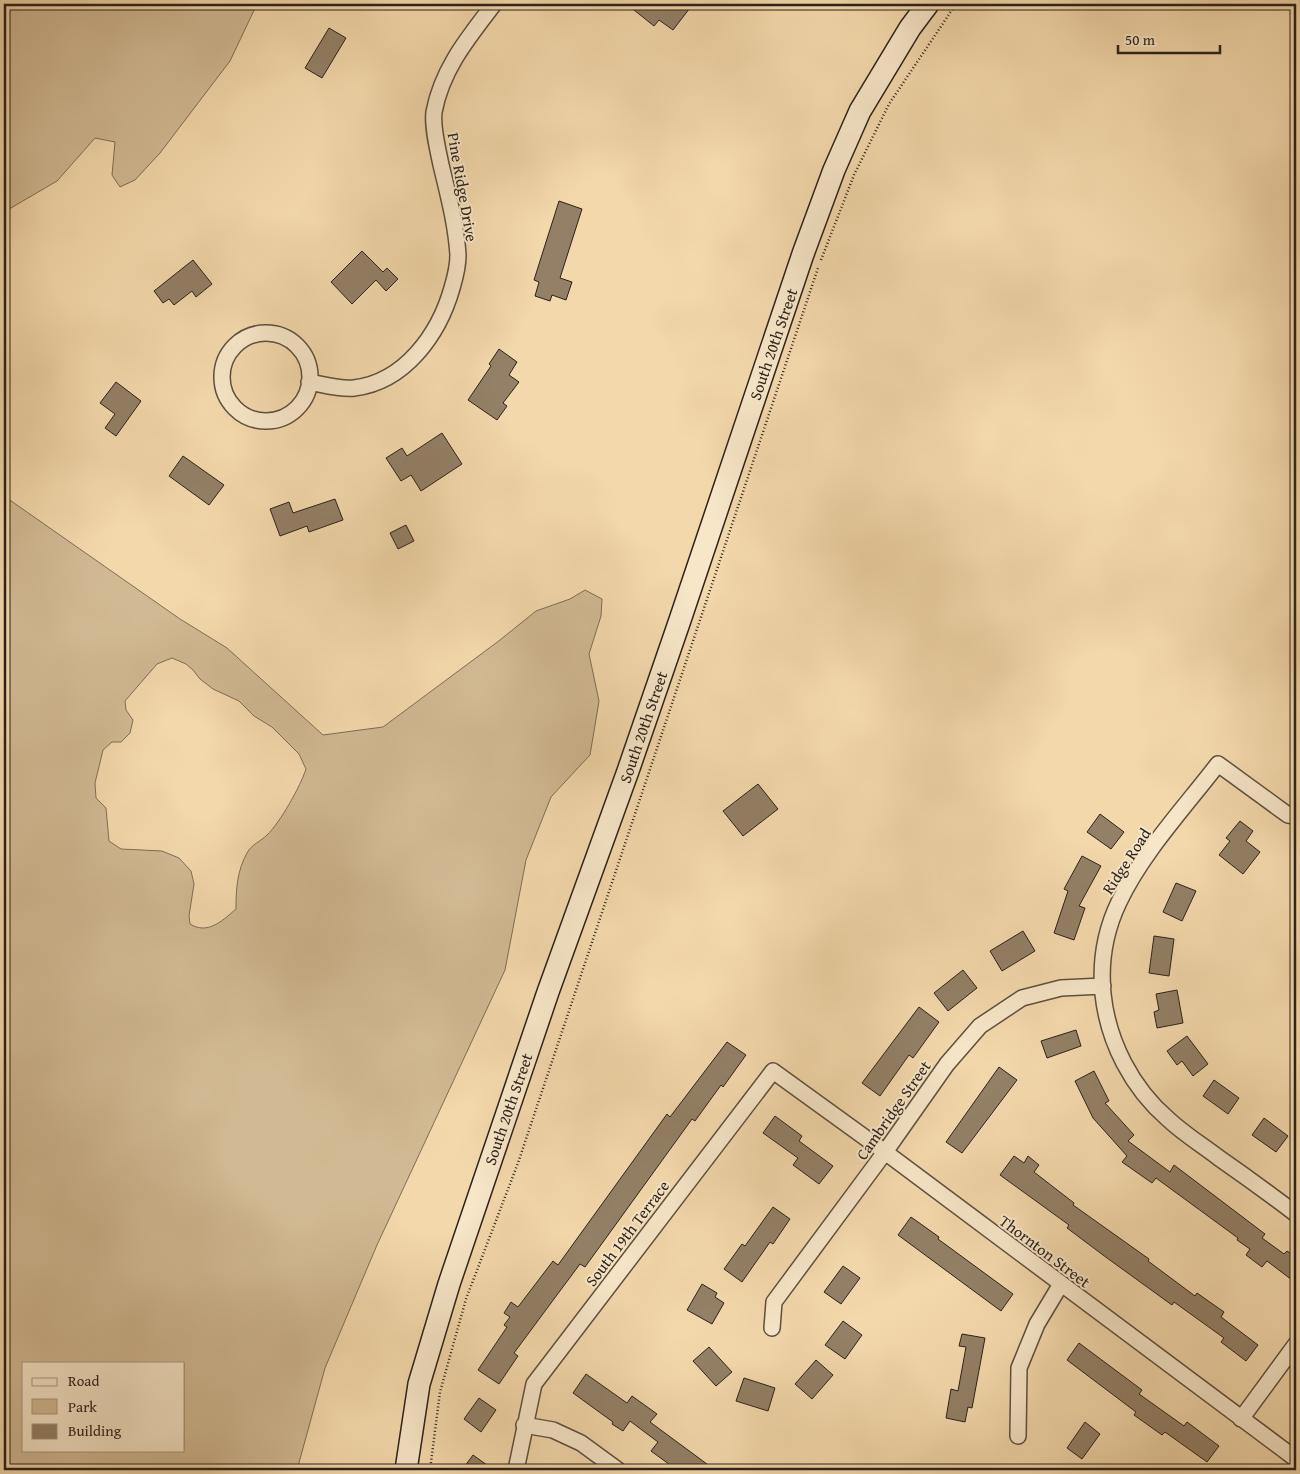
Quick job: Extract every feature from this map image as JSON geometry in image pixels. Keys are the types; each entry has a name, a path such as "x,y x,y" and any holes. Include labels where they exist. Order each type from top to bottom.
{"main road":[{"name":"South 20th Street","path":"406,1470 418,1384 449,1284 548,992 662,673 803,254 834,170 860,111 910,28 928,4"}],"street":[{"name":"Pine Ridge Drive","path":"309,382 353,389 385,379 407,364 427,342 441,319 450,294 458,256 454,220 437,146 434,114 442,83 452,60 494,4"},
{"path":"269,333 282,336 293,342 302,352 308,363 309,382 303,401 294,411 282,418 269,421 255,420 243,414 232,405 225,394 222,381 223,368 227,356 234,346 251,336 269,333"},
{"name":"Ridge Road","path":"1296,816 1288,815 1218,764 1146,857 1119,902 1107,935 1101,973 1105,1012 1116,1048 1146,1098 1168,1119 1296,1214"},
{"name":"Cambridge Street","path":"772,1328 774,1302 885,1152 947,1064 980,1026 1022,998 1061,988 1102,986"},
{"name":"Thornton Street","path":"773,1071 885,1152 1296,1459"},
{"name":"South 19th Terrace","path":"516,1470 534,1384 773,1071"},
{"path":"1018,1436 1019,1368 1036,1324 1061,1284"},
{"path":"1241,1419 1296,1344"},
{"path":"524,1425 553,1430 581,1443 618,1470"}],"path":[{"path":"430,1470 440,1392 466,1299 518,1163 821,260 854,175 889,104 956,4"}],"green space":[{"path":"4,4 257,4 230,61 160,153 135,180 120,187 112,175 115,142 95,138 57,181 4,212"},
{"path":"4,496 180,619 227,648 323,735 383,727 536,611 570,599 585,590 602,599 601,616 589,654 599,701 590,755 551,797 526,860 505,970 377,1245 325,1368 297,1470 4,1470","holes":["172,658 186,664 213,689 239,701 254,716 272,727 299,754 306,769 295,794 278,822 247,853 238,880 236,909 220,922 203,928 190,924 189,916 194,884 191,871 179,858 162,851 121,849 109,841 106,808 96,798 95,783 103,750 112,742 121,742 130,733 133,720 126,710 125,701 157,664"]}],"building":[{"path":"639,4 693,4 673,30 659,20 654,26 634,10"},
{"path":"329,28 346,38 322,78 305,68"},
{"path":"559,201 582,209 560,278 572,282 566,300 552,295 550,301 535,296 539,282 534,280"},
{"path":"362,251 383,272 387,268 398,279 386,291 376,280 352,304 331,282"},
{"path":"193,260 212,284 196,297 192,291 174,305 169,299 163,303 154,291"},
{"path":"499,349 517,362 509,375 519,382 503,403 507,406 497,420 468,400 491,366 489,364"},
{"path":"116,382 141,401 116,436 105,428 115,414 100,403"},
{"path":"442,433 462,464 421,491 411,475 401,481 386,458 402,448 407,456"},
{"path":"183,456 224,485 209,505 169,476"},
{"path":"335,499 343,520 309,532 307,526 280,536 270,509 289,502 293,513"},
{"path":"406,525 414,541 398,549 390,533"},
{"path":"758,784 778,809 743,836 723,811"},
{"path":"1100,814 1124,832 1111,849 1087,832"},
{"path":"1240,821 1253,831 1246,841 1260,852 1243,874 1219,855 1230,841 1226,838"},
{"path":"1082,856 1101,866 1079,906 1085,908 1074,940 1054,933 1068,891 1064,889"},
{"path":"1176,883 1196,891 1182,921 1163,912"},
{"path":"1023,931 1035,951 1002,971 990,951"},
{"path":"1154,936 1174,939 1169,976 1149,973"},
{"path":"963,970 977,988 948,1011 934,993"},
{"path":"1177,990 1183,1023 1157,1028 1154,1012 1159,1010 1156,994"},
{"path":"919,1007 939,1022 913,1058 909,1055 880,1096 862,1083"},
{"path":"1076,1030 1081,1046 1047,1058 1041,1041"},
{"path":"1187,1036 1208,1064 1193,1076 1182,1061 1177,1065 1167,1051"},
{"path":"727,1042 746,1055 695,1121 692,1119 585,1267 580,1264 514,1353 518,1356 499,1384 478,1370 507,1327 504,1325 510,1317 504,1313 511,1302 518,1307 553,1261 558,1265 667,1114 670,1117"},
{"path":"999,1067 1017,1080 962,1153 946,1142"},
{"path":"1094,1071 1109,1101 1105,1103 1134,1135 1128,1141 1170,1172 1174,1165 1265,1234 1262,1238 1284,1254 1287,1251 1296,1257 1296,1283 1267,1261 1262,1267 1246,1255 1250,1249 1237,1240 1238,1238 1156,1178 1152,1183 1122,1162 1127,1156 1093,1118 1075,1081"},
{"path":"1214,1080 1239,1098 1228,1114 1203,1096"},
{"path":"775,1116 802,1136 799,1141 833,1166 819,1184 793,1165 798,1158 763,1133"},
{"path":"1264,1118 1288,1136 1276,1152 1252,1135"},
{"path":"1014,1156 1024,1163 1028,1156 1039,1165 1034,1172 1074,1203 1073,1205 1149,1259 1148,1261 1195,1296 1197,1293 1224,1312 1221,1317 1258,1345 1246,1361 1221,1342 1224,1338 1174,1302 1172,1305 1107,1258 1067,1228 1069,1225 1000,1175"},
{"path":"773,1207 790,1219 773,1244 770,1242 742,1282 724,1269 742,1244 745,1246"},
{"path":"911,1217 1013,1294 1001,1311 898,1235"},
{"path":"843,1266 860,1278 841,1304 824,1292"},
{"path":"702,1284 717,1293 715,1297 724,1303 712,1324 687,1310"},
{"path":"843,1321 862,1335 845,1359 825,1345"},
{"path":"962,1334 985,1338 972,1408 968,1407 965,1422 946,1418 951,1389 958,1391 966,1347 959,1346"},
{"path":"1079,1343 1142,1390 1139,1394 1184,1426 1187,1422 1219,1446 1207,1462 1165,1432 1162,1435 1134,1415 1136,1412 1067,1360"},
{"path":"709,1347 732,1372 716,1386 693,1361"},
{"path":"816,1360 833,1375 812,1399 795,1384"},
{"path":"586,1374 627,1403 632,1396 657,1414 650,1422 715,1470 677,1470 651,1451 658,1442 630,1421 623,1431 612,1424 613,1422 573,1393"},
{"path":"744,1378 775,1388 768,1411 736,1401"},
{"path":"479,1398 496,1410 481,1432 464,1419"},
{"path":"1085,1422 1100,1434 1082,1459 1067,1448"},
{"path":"473,1455 494,1470 462,1470"}]}
